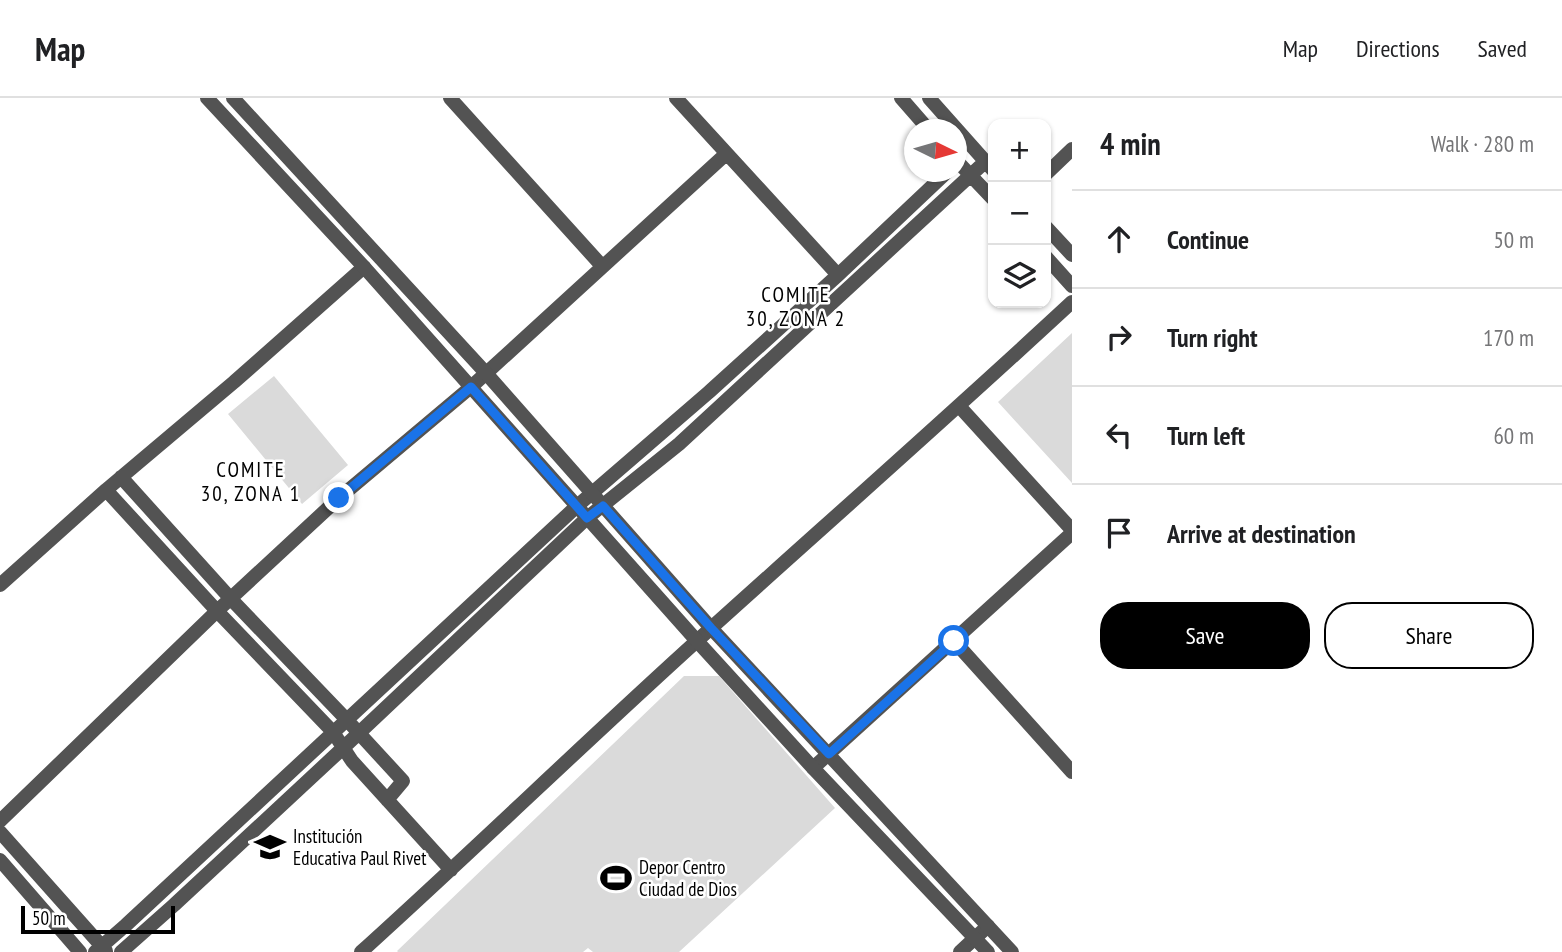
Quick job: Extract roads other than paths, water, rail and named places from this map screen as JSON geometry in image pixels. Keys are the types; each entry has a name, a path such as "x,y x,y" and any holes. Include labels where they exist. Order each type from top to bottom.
{"street":[{"path":"207,98 364,267 813,768 988,952"},
{"path":"233,98 486,374 711,628 1012,952"},
{"path":"450,98 602,266"},
{"path":"676,98 838,275"},
{"path":"901,98 919,119"},
{"path":"929,98 988,165"},
{"path":"1051,169 1072,149"},
{"path":"0,821 217,611 339,498 486,374 726,154"},
{"path":"121,952 587,518 678,444 971,175 988,166"},
{"path":"967,171 988,194"},
{"path":"0,832 101,950 577,506 709,392 936,182"},
{"path":"1051,232 1072,255"},
{"path":"1051,263 1072,286"},
{"path":"0,585 364,267"},
{"path":"361,952 711,628 1072,302"},
{"path":"813,768 1072,532 959,406"},
{"path":"121,477 231,599 403,781 387,800"},
{"path":"106,490 332,732 352,761 451,870"},
{"path":"954,641 1072,772"},
{"path":"0,860 80,952"},
{"path":"960,952 988,926"}],"place":[{"name":"Institución Educativa Paul Rivet","path":"270,847"},
{"name":"Depor Centro Ciudad de Dios","path":"616,878"}],"district":[{"name":"COMITE 30, ZONA 2","path":"796,307"},
{"name":"COMITE 30, ZONA 1","path":"251,482"}]}
